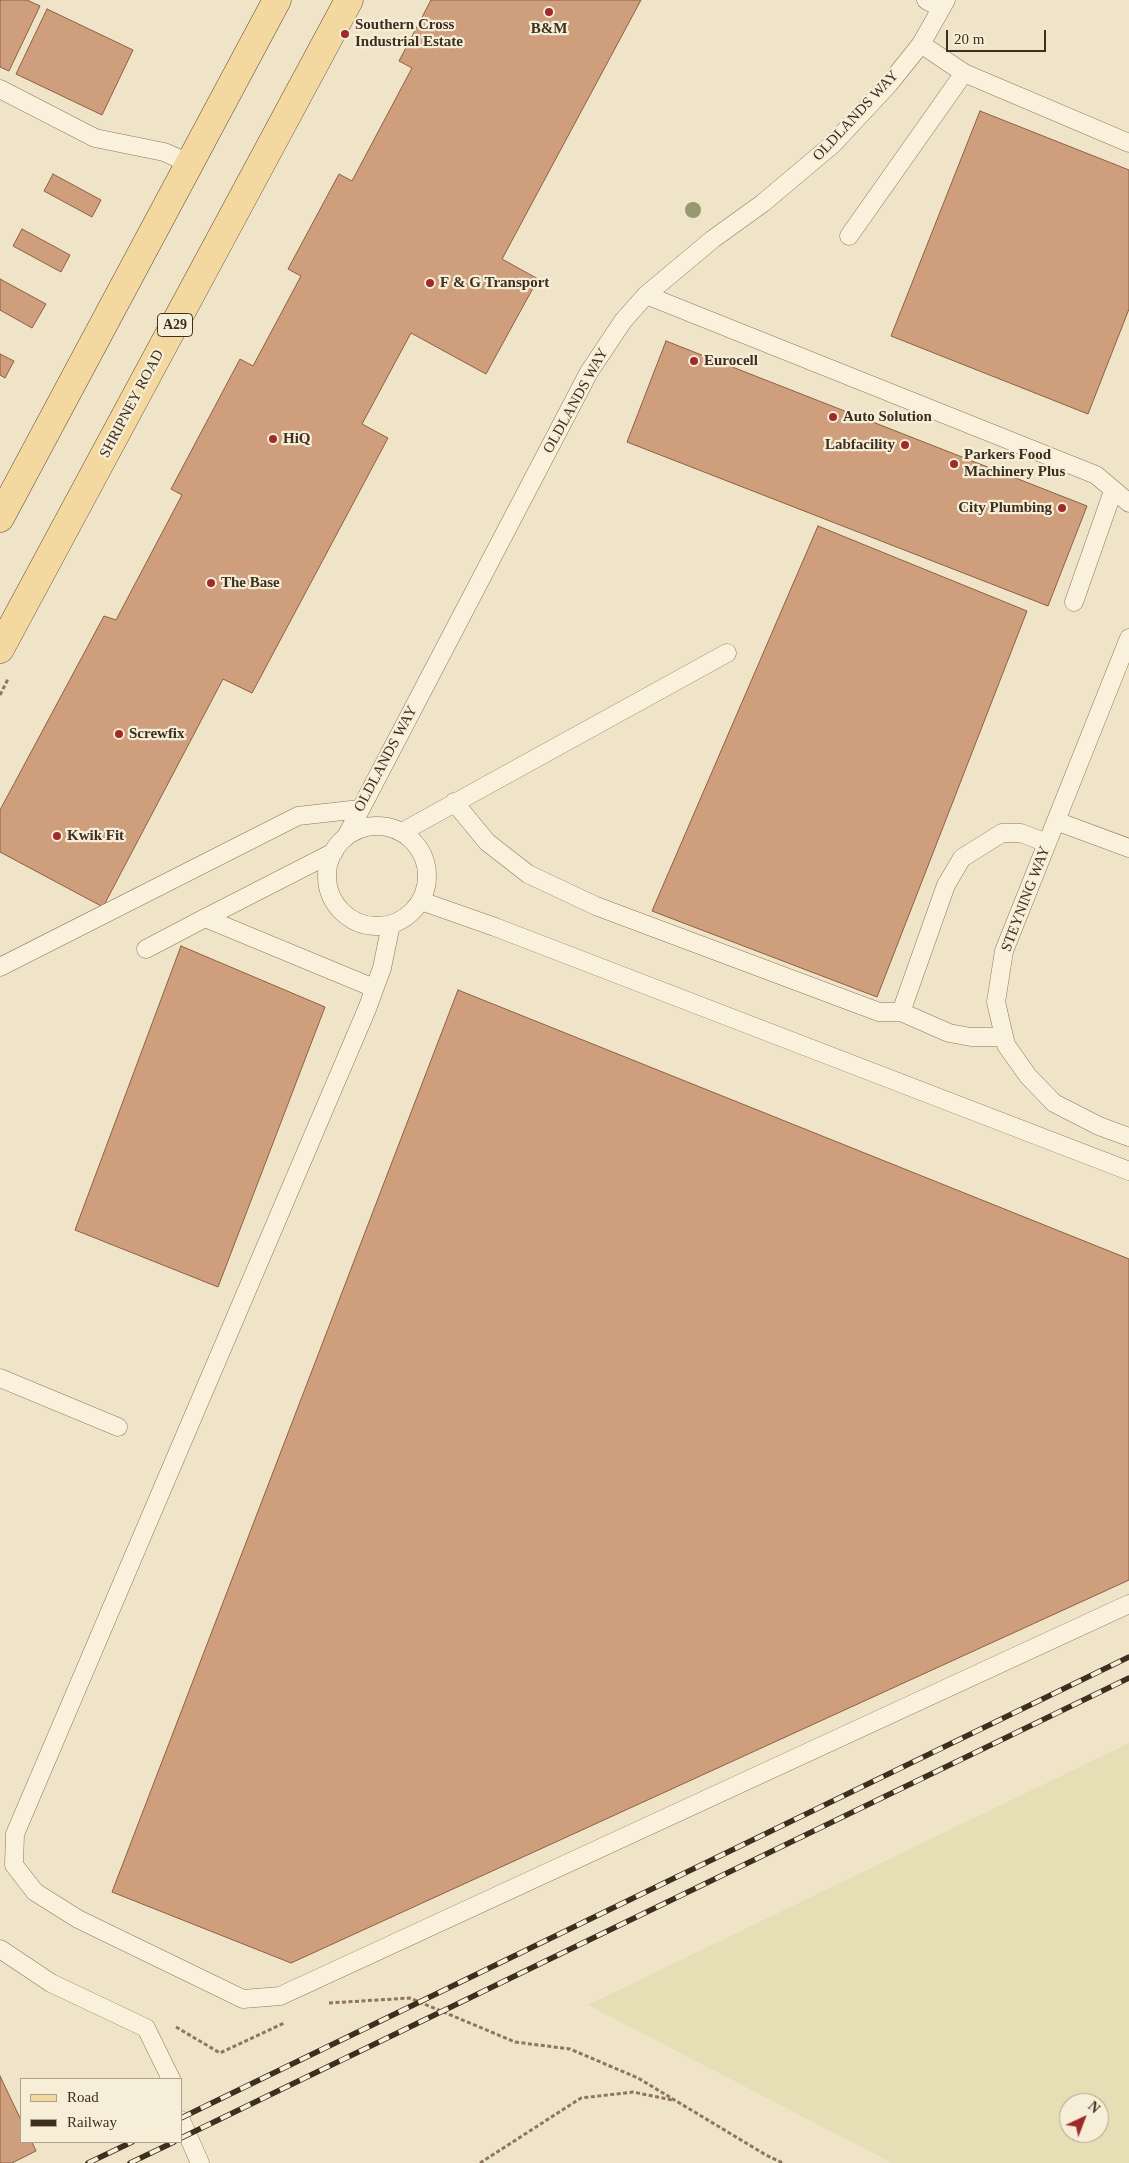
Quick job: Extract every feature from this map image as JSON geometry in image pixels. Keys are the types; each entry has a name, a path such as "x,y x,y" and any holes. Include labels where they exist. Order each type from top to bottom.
{"main road":[{"path":"0,518 277,0"},
{"name":"SHRIPNEY ROAD","path":"0,649 349,0"}],"lane":[{"name":"OLDLANDS WAY","path":"391,924 374,926 358,922 344,913 333,900 328,884 328,868 334,852 346,837 589,372 623,321 646,295 713,239 763,203 833,144 889,84 921,44 938,3"},
{"path":"921,44 964,72 1129,143"},
{"path":"849,236 964,72"},
{"path":"0,89 95,138 164,152 191,164"},
{"path":"646,295 1096,476 1129,503"},
{"path":"1074,602 1113,491"},
{"name":"STEYNING WAY","path":"1129,638 1004,950 996,1002 1006,1045 1028,1076 1054,1103 1099,1126 1129,1137"},
{"path":"727,653 402,832 414,842 423,855 427,870 426,886 421,900 413,911 403,919 391,924 382,968 367,1009 15,1834 14,1865 35,1892 78,1919 243,1999 280,1996 1129,1604"},
{"path":"454,802 487,842 528,874 596,906 880,1012 901,1012 949,1033 971,1037 1004,1037"},
{"path":"0,967 298,816 360,809"},
{"path":"1056,821 1129,848"},
{"name":"OLDLANDS WAY","path":"346,837 359,830 373,826 388,827 402,832"},
{"path":"901,1012 946,885 962,858 1002,832 1021,833 1047,843"},
{"path":"146,949 334,852"},
{"path":"421,900 496,927 1129,1171"},
{"path":"205,918 374,988"},
{"path":"0,1378 118,1427"},
{"path":"0,1949 51,1983 146,2028 171,2078"},
{"path":"182,2122 200,2163"}],"path":[{"path":"320,2003 410,1998 515,2042 570,2049 638,2078 766,2155 783,2163"},
{"path":"146,2028 161,2018 220,2053 277,2027 291,2018"},
{"path":"480,2163 582,2098 634,2092 675,2100"}],"shaded area":[{"path":"1129,1743 1129,2163 892,2163 588,2005"}],"building":[{"path":"0,0 27,0 40,6 9,71 0,67"},
{"path":"431,0 641,0 502,259 538,279 486,374 411,333 362,424 388,438 252,693 223,679 103,907 0,852 0,810 104,616 116,620 182,495 171,489 240,359 253,366 301,276 288,269 339,174 352,181 412,68 399,61"},
{"path":"47,9 133,50 102,115 16,74"},
{"path":"980,111 1129,170 1129,309 1088,414 891,336"},
{"path":"53,174 101,200 92,217 44,191"},
{"path":"22,229 70,255 61,272 13,246"},
{"path":"0,279 46,304 32,328 0,310"},
{"path":"666,341 1087,506 1048,606 627,442"},
{"path":"0,354 14,361 5,378 0,375"},
{"path":"818,526 1027,611 877,997 652,911"},
{"path":"181,946 325,1007 218,1287 75,1230"},
{"path":"458,990 1129,1259 1129,1580 291,1963 112,1892"},
{"path":"0,2076 20,2118 20,2143 32,2143 36,2151 12,2163 0,2163"}],"railway":[{"path":"182,2118 1129,1657"},
{"path":"182,2138 1129,1678"},
{"path":"88,2163 130,2143"},
{"path":"130,2163 172,2143"}],"place":[{"name":"B&M","path":"549,12"},
{"name":"Southern Cross Industrial Estate","path":"345,34"},
{"name":"F & G Transport","path":"430,283"},
{"name":"Eurocell","path":"694,361"},
{"name":"Auto Solution","path":"833,417"},
{"name":"HiQ","path":"273,439"},
{"name":"Labfacility","path":"905,445"},
{"name":"Parkers Food Machinery Plus","path":"954,464"},
{"name":"City Plumbing","path":"1062,508"},
{"name":"The Base","path":"211,583"},
{"name":"Screwfix","path":"119,734"},
{"name":"Kwik Fit","path":"57,836"}]}
